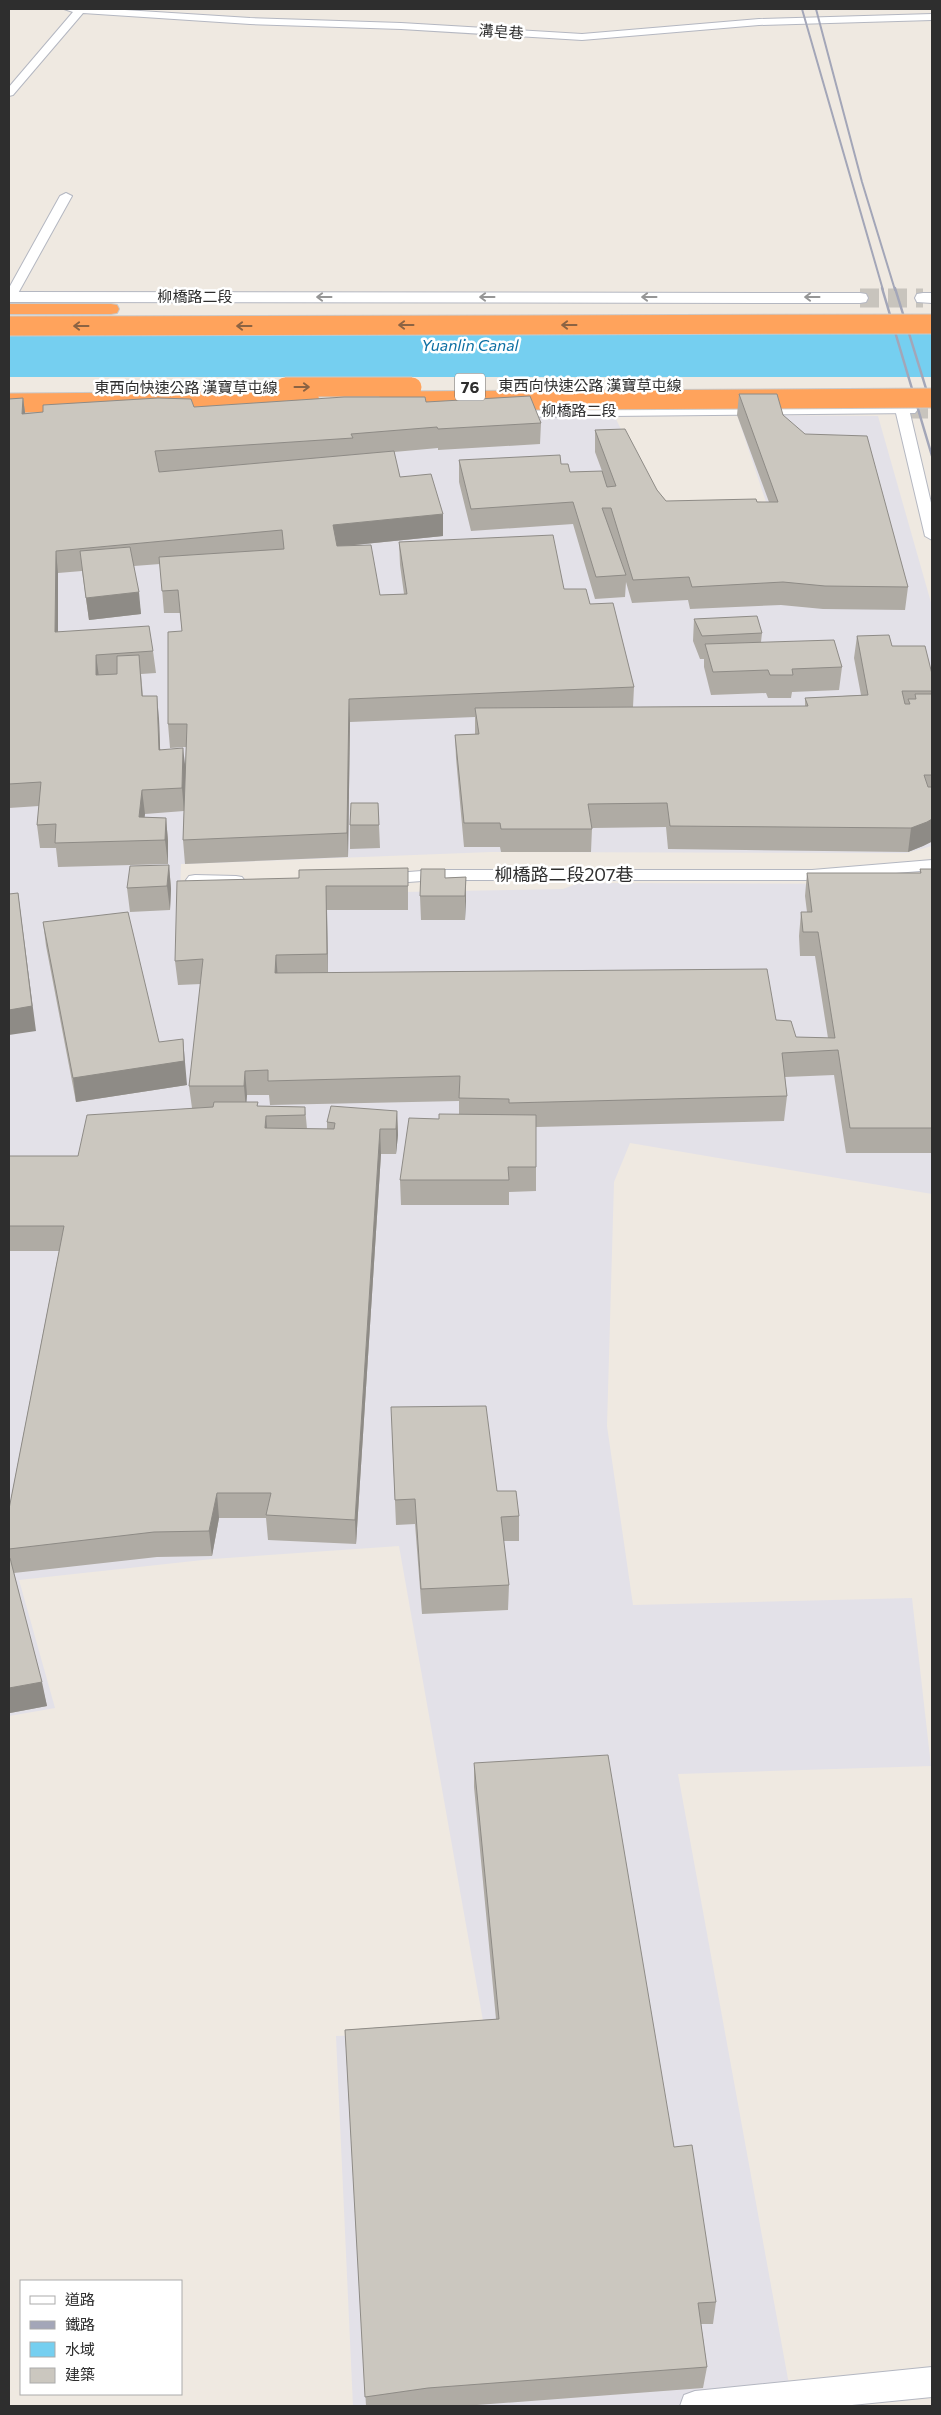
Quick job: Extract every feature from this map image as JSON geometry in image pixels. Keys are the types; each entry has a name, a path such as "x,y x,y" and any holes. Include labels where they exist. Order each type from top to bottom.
{"highway":[{"path":"9,301 111,310 932,315"},
{"path":"9,326 932,324"},
{"name":"東西向快速公路 漢寶草屯線","path":"9,388 932,386"},
{"path":"9,403 932,398"}],"main road":[{"name":"柳橋路二段","path":"9,301 860,298"},
{"name":"柳橋路二段","path":"376,413 905,409"},
{"path":"9,415 326,413"}],"lane":[{"path":"9,93 75,9"},
{"name":"溝皂巷","path":"75,9 582,37 759,22 932,17"},
{"path":"834,9 838,21"},
{"path":"9,301 66,196"},
{"path":"905,409 932,536"},
{"name":"柳橋路二段207巷","path":"369,880 434,875 812,875 932,865"},
{"path":"195,880 253,881"},
{"path":"695,2406 932,2382"}],"shaded area":[{"path":"614,415 665,519 770,514 737,415 878,416 932,606 932,846 906,853 491,852 181,864 180,896 563,889 579,883 932,884 932,1194 630,1143 614,1182 607,1426 633,1605 912,1598 931,1766 678,1774 788,2379 795,2406 353,2406 336,2036 485,2032 399,1546 212,1559 19,1580 55,1708 9,1716 9,419"}],"water":[{"name":"Yuanlin Canal","path":"932,329 932,377 9,377 9,331"}],"building":[{"path":"739,394 777,394 783,415 805,434 867,436 908,587 825,586 783,582 692,587 689,577 633,580 611,508 602,508 626,575 596,577 573,502 471,509 459,460 560,455 561,464 568,464 570,472 602,471 607,487 616,486 595,430 625,429 657,490 666,501 756,499 757,502 778,502"},
{"path":"530,396 541,423 438,429 437,427 351,434 353,438 155,451 159,472 394,451 400,477 431,474 443,514 333,525 337,546 371,545 380,595 407,594 399,542 553,535 564,589 586,589 590,604 613,603 634,687 349,699 347,833 183,840 187,724 168,724 168,632 182,631 178,590 162,591 159,557 284,549 282,530 56,551 55,632 149,626 153,651 96,655 96,675 117,674 117,656 139,655 142,696 157,696 159,750 183,748 182,788 142,790 139,817 166,818 165,840 55,843 56,824 37,825 41,782 9,784 9,399 23,398 22,414 43,412 43,405 158,398 191,399 194,407 344,397 425,397 426,402"},
{"path":"130,547 139,592 86,598 80,551"},
{"path":"757,616 762,633 702,636 694,619"},
{"path":"889,635 892,646 925,646 932,674 932,691 902,691 905,704 910,704 908,699 916,699 915,694 932,694 932,775 924,775 928,787 932,787 932,819 927,822 911,828 670,826 667,803 588,804 592,829 501,829 500,823 464,823 455,735 479,734 475,708 808,706 805,698 868,695 857,636"},
{"path":"834,640 842,667 792,669 793,675 770,675 768,670 713,672 705,644"},
{"path":"351,803 378,803 379,825 350,825"},
{"path":"169,865 167,886 127,888 130,866"},
{"path":"408,868 408,886 326,886 327,954 276,955 275,973 767,969 776,1020 791,1021 796,1037 835,1038 818,932 803,932 801,912 812,912 807,873 921,873 920,869 932,869 932,1128 850,1128 838,1050 782,1053 787,1096 509,1103 509,1099 459,1098 460,1076 268,1081 268,1070 245,1071 244,1086 189,1086 203,959 175,961 177,881 299,878 299,870"},
{"path":"421,869 445,869 445,878 466,877 465,896 420,896"},
{"path":"18,893 32,1006 9,1010 9,894"},
{"path":"128,912 159,1042 183,1039 184,1061 73,1078 43,922"},
{"path":"214,1102 258,1102 257,1106 305,1107 305,1115 266,1116 265,1128 334,1129 335,1123 327,1122 331,1106 397,1111 396,1129 380,1129 355,1520 266,1515 271,1493 217,1493 209,1531 154,1532 9,1549 9,1509 64,1226 9,1226 9,1156 78,1156 87,1115 213,1107"},
{"path":"439,1114 536,1115 536,1167 508,1167 509,1180 400,1180 409,1118 439,1119"},
{"path":"486,1406 497,1491 516,1491 519,1516 501,1517 509,1585 421,1589 415,1499 395,1500 391,1407"},
{"path":"9,1559 42,1682 9,1688"},
{"path":"608,1755 674,2147 692,2145 716,2302 698,2303 707,2367 428,2388 365,2397 345,2030 499,2019 474,1763"}],"tunnel":[{"path":"860,298 923,298"},
{"path":"909,409 932,409"}],"railway":[{"path":"802,9 883,290"},
{"path":"816,9 862,182 895,290"},
{"path":"882,288 932,456"},
{"path":"895,288 932,408"}]}
